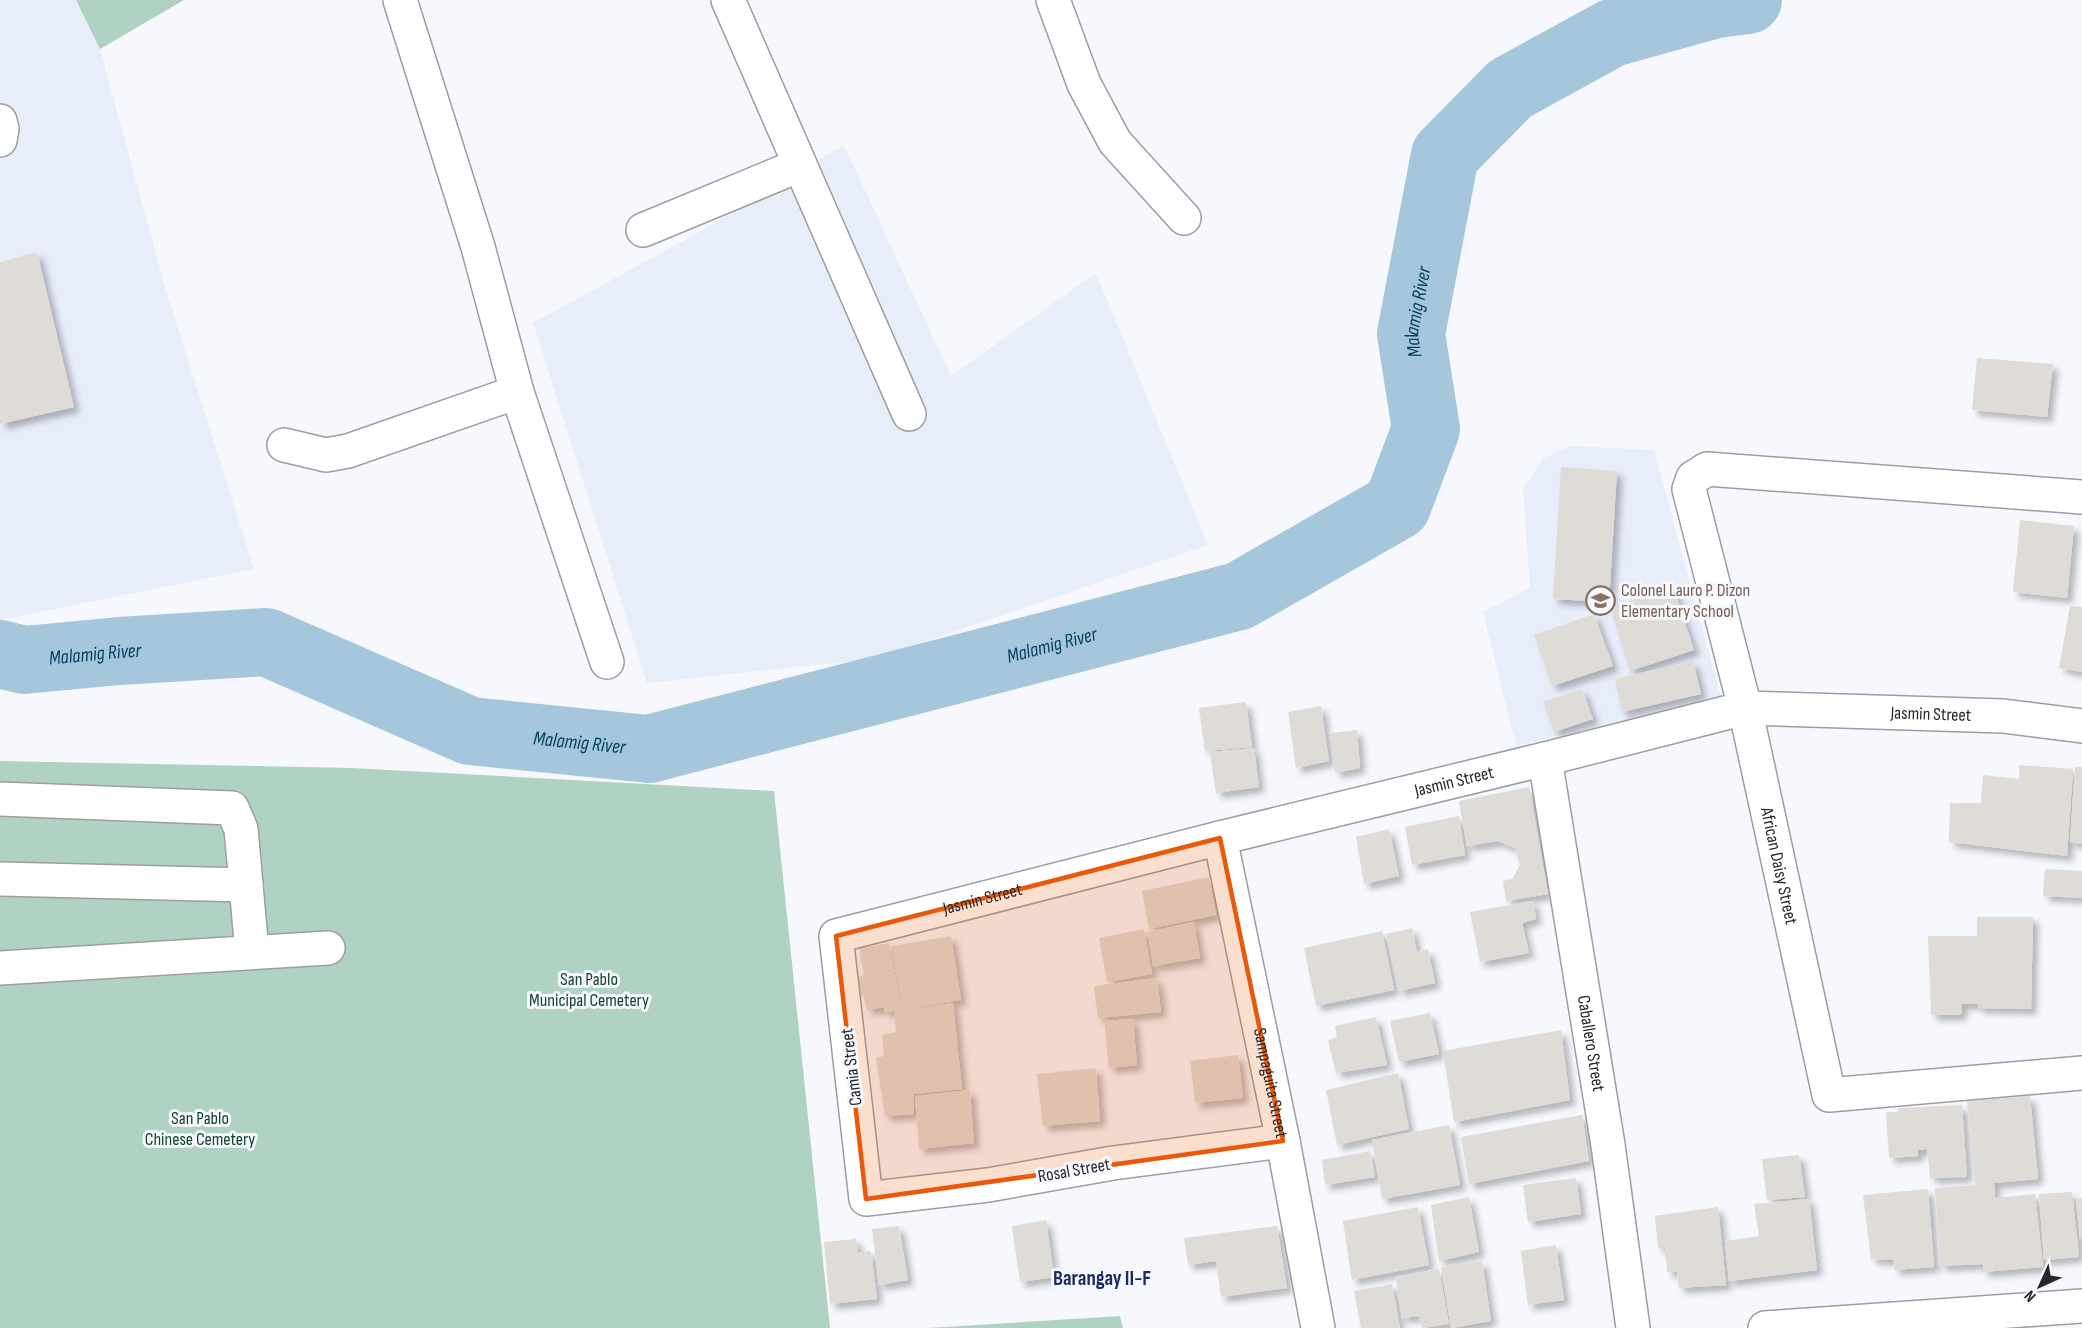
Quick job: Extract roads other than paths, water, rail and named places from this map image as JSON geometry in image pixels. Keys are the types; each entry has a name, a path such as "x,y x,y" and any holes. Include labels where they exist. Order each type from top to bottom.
{"street":[{"path":"400,0 478,247 517,392 607,662"},
{"path":"728,0 909,414"},
{"path":"1053,0 1084,84 1115,142 1184,218"},
{"path":"0,121 2,129 0,140"},
{"path":"643,230 800,165"},
{"path":"284,445 326,455 348,451 517,392"},
{"name":"African Daisy Street","path":"2082,497 1707,469 1693,478 1689,489 1745,708 1829,1095 2082,1074"},
{"name":"Jasmin Street","path":"836,936 1745,708 2003,716 2082,726"},
{"name":"Caballero Street","path":"1545,759 1608,1145 1633,1328"},
{"path":"0,799 232,808 241,829 252,952"},
{"name":"Sampaguita Street","path":"1220,838 1283,1141 1318,1328"},
{"path":"0,879 246,885"},
{"name":"Camia Street","path":"836,936 866,1199"},
{"path":"0,962 328,948"},
{"name":"Rosal Street","path":"866,1199 988,1185 1113,1163 1283,1141"},
{"path":"1765,1328 2082,1306"}],"waterway":[{"name":"Malamig River","path":"0,654 24,660 119,651 266,642 470,731 649,749 1239,596 1397,506 1426,429 1411,334 1445,155 1510,89 1612,33 1716,4 1748,0"}],"place":[{"name":"Colonel Lauro P. Dizon Elementary School","path":"1600,600"}],"district":[{"name":"Barangay II-F","path":"1102,1278"}],"park label":[{"name":"San Pablo Municipal Cemetery","path":"589,989"},
{"name":"San Pablo Chinese Cemetery","path":"200,1128"}]}
